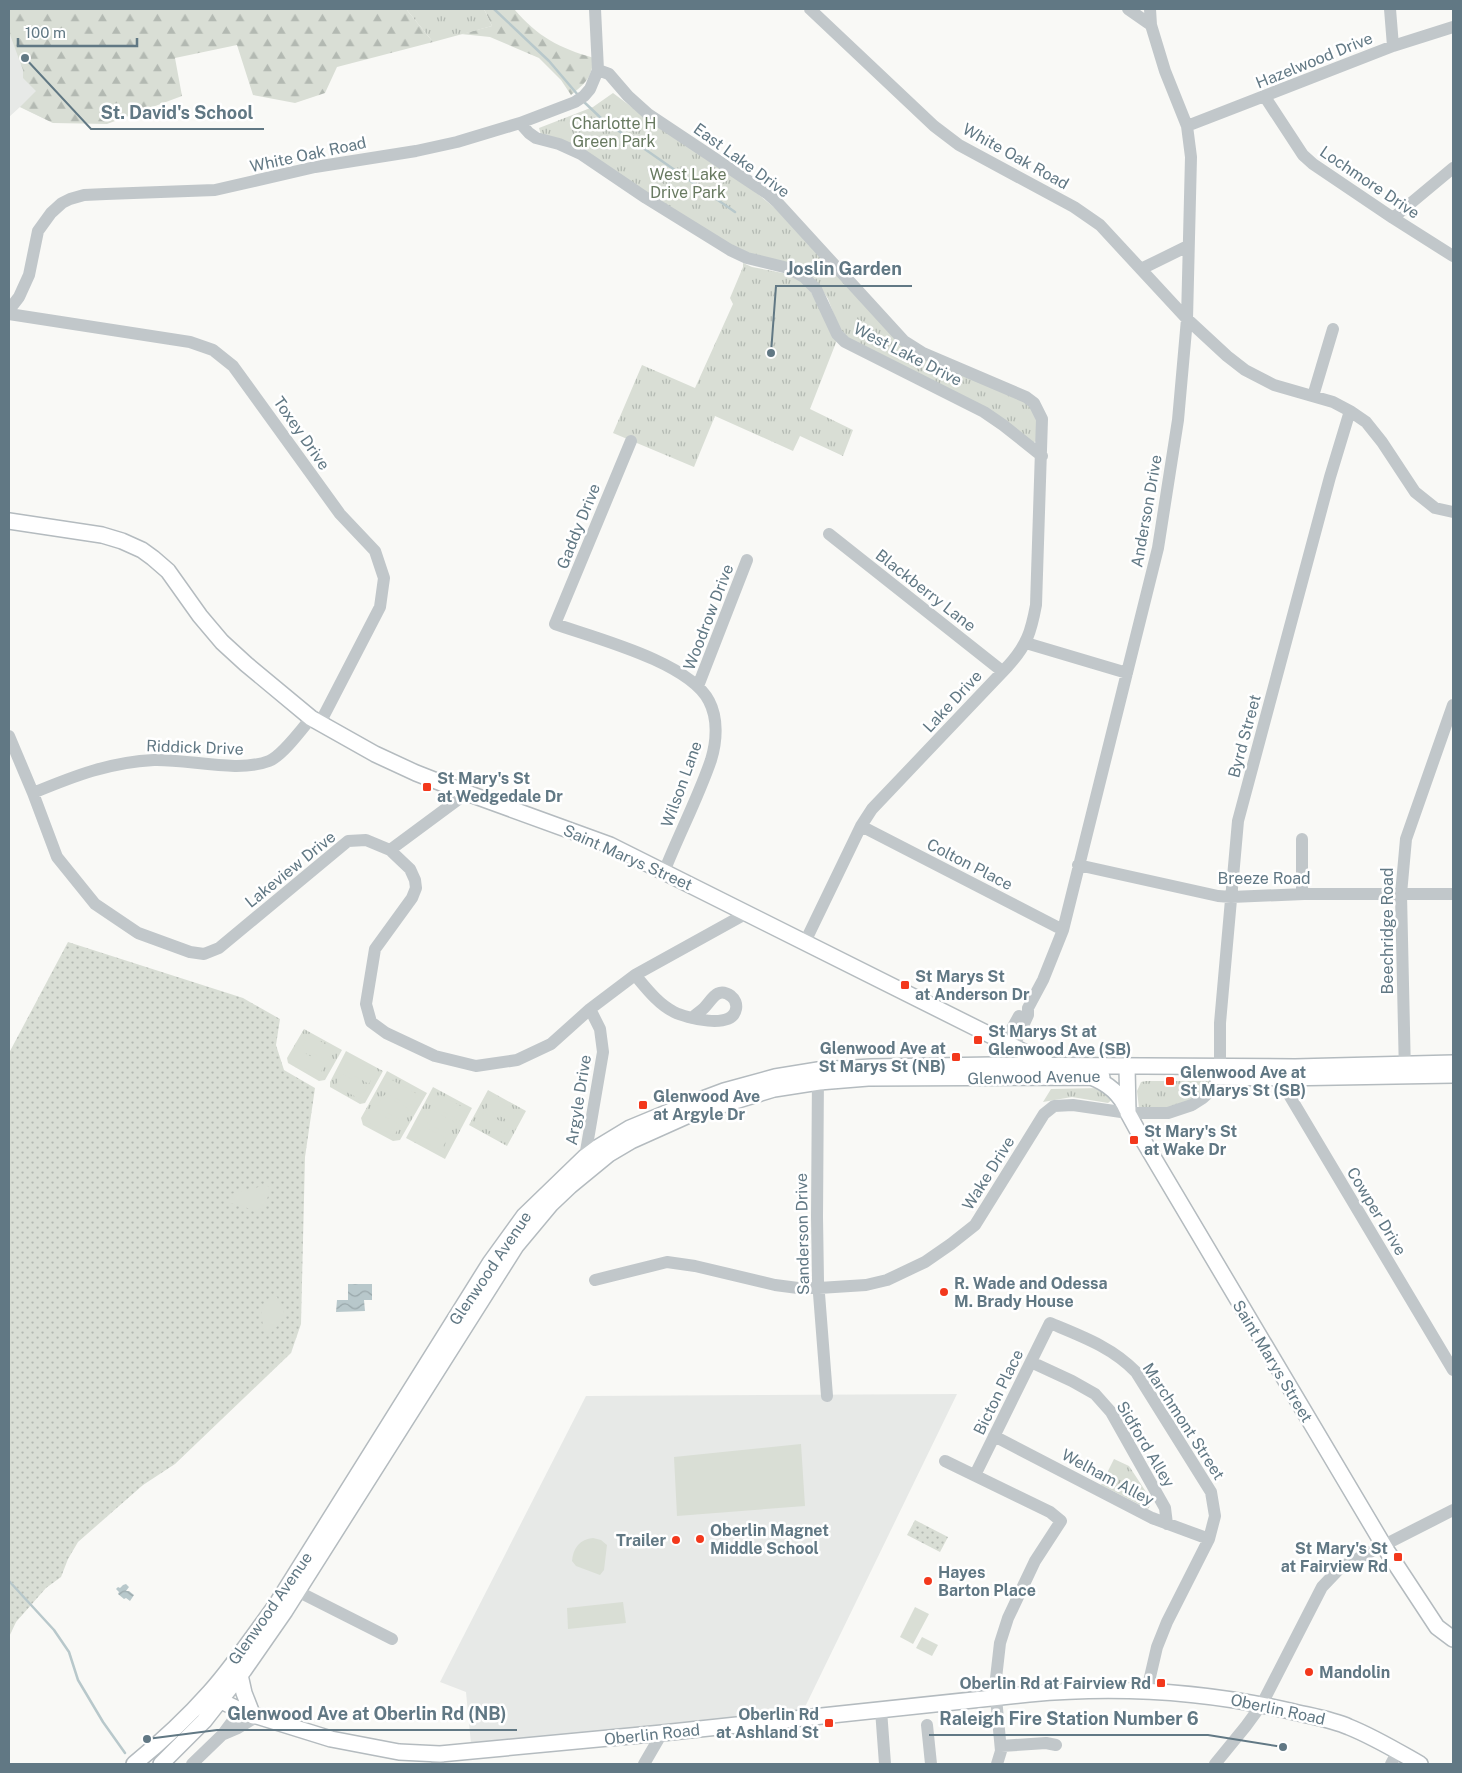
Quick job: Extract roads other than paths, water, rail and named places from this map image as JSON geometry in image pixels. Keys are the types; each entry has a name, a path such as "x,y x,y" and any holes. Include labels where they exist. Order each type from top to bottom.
{"main road":[{"name":"Saint Marys Street","path":"9,521 102,535 122,540 154,558 168,571 200,616 222,642 246,664 316,721 390,762 467,793 610,845 1052,1066"},
{"path":"1009,1072 1010,1045"},
{"name":"Glenwood Avenue","path":"1405,1070 1453,1063"},
{"name":"Glenwood Avenue","path":"1009,1072 1052,1066 1126,1072 1405,1070 1453,1075"},
{"name":"Glenwood Avenue","path":"161,1764 202,1724 216,1696 245,1648 276,1605 510,1233 540,1199 630,1128 724,1091 775,1077 818,1076 871,1067 1091,1077 1126,1072"},
{"name":"Saint Marys Street","path":"1126,1072 1128,1113 1261,1341 1384,1545 1437,1627 1453,1639"},
{"path":"1091,1077 1112,1088 1124,1102 1128,1113"},
{"name":"Glenwood Avenue","path":"134,1764 181,1722 240,1675 297,1591 516,1246 587,1163"},
{"path":"240,1675 250,1714"},
{"name":"Oberlin Road","path":"216,1696 250,1714 331,1739 438,1759 996,1697 1062,1691 1147,1690 1202,1695 1262,1704 1348,1726 1395,1758 1420,1764"}],"street":[{"path":"594,9 598,70"},
{"name":"White Oak Road","path":"810,9 934,126 959,145 1081,211 1100,225 1187,319 1245,370 1274,385 1333,402 1366,422 1382,442 1415,492 1436,508 1453,512"},
{"path":"1128,9 1151,25"},
{"name":"Anderson Drive","path":"1010,1045 1022,1012 1028,1008 1043,980 1063,930 1158,548 1178,420 1187,319 1191,157 1187,126 1165,71 1151,25 1150,9"},
{"path":"1390,9 1393,46"},
{"name":"Hazelwood Drive","path":"1187,126 1393,46 1453,27"},
{"name":"White Oak Road","path":"9,310 19,297 27,281 38,231 51,213 62,203 70,199 106,194 215,190 315,167 438,146 520,123 575,102 584,96 595,80 598,70"},
{"name":"East Lake Drive","path":"598,70 609,74 632,101 648,114 768,194 904,340 923,353 1012,390 1034,403 1042,419 1042,456"},
{"name":"Lochmore Drive","path":"1265,97 1303,155 1321,171 1453,256"},
{"name":"West Lake Drive","path":"520,123 536,138 559,144 581,154 646,198 730,250 747,258 788,268 804,277 816,289 837,334 845,342 984,412 1042,456"},
{"path":"1393,218 1453,168"},
{"path":"1141,268 1188,246"},
{"name":"Toxey Drive","path":"9,314 190,342 213,350 233,366 340,514 375,551 384,578 380,607 316,721"},
{"path":"1313,396 1333,329"},
{"name":"Byrd Street","path":"1221,1072 1220,1023 1238,821 1330,477 1350,411"},
{"name":"Gaddy Drive","path":"555,624 631,441"},
{"name":"Lake Drive","path":"805,942 861,826 872,809 1018,654 1026,643 1032,628 1036,605 1042,456"},
{"name":"Blackberry Lane","path":"829,534 1002,671"},
{"name":"Woodrow Drive","path":"698,686 747,560"},
{"name":"Wilson Lane","path":"555,624 650,658 680,673 698,686 708,699 715,717 715,736 711,758 664,872"},
{"path":"1026,643 1127,672"},
{"name":"Beechridge Road","path":"1405,1070 1401,894 1406,839 1453,705"},
{"name":"Riddick Drive","path":"33,793 100,767 126,763 154,760 183,760 245,766 270,760 316,721"},
{"name":"Lakeview Drive","path":"9,736 57,857 95,904 138,933 190,952 204,954 219,948 348,841 366,840 390,850 410,868 416,888 412,898 375,949 366,1004 371,1022 386,1034 435,1056 476,1066 517,1060 550,1044 590,1009 634,975 747,913"},
{"path":"390,850 467,793"},
{"name":"Colton Place","path":"861,826 1063,930"},
{"path":"1302,840 1302,894"},
{"name":"Breeze Road","path":"1078,865 1218,896 1453,894"},
{"path":"634,975 654,997 673,1012 692,1018"},
{"name":"Argyle Drive","path":"587,1163 602,1052 600,1029 590,1009"},
{"name":"Wake Drive","path":"595,1280 667,1262 695,1266 776,1285 819,1288 866,1285 886,1280 925,1262 975,1225 1044,1114 1054,1106 1073,1105 1128,1113 1156,1114 1182,1109 1203,1098 1218,1083 1221,1072"},
{"name":"Cowper Drive","path":"1279,1072 1453,1370"},
{"name":"Sanderson Drive","path":"818,1076 817,1217 819,1288 827,1396"},
{"name":"Bicton Place","path":"975,1475 1050,1323"},
{"name":"Marchmont Street","path":"1050,1323 1107,1348 1124,1360 1136,1372 1211,1492 1215,1516 1209,1538 1167,1622 1157,1647 1147,1690"},
{"name":"Sidford Alley","path":"1031,1362 1095,1394 1111,1412 1166,1508 1167,1524"},
{"name":"Welham Alley","path":"994,1436 1152,1518 1209,1538"},
{"path":"945,1461 1050,1512 1061,1521 1035,1561 1008,1618 997,1656 996,1697 1002,1746 997,1764"},
{"path":"1215,1764 1262,1704 1322,1587 1341,1567 1453,1510"},
{"path":"297,1591 392,1638"},
{"path":"881,1710 885,1764"},
{"path":"192,1764 222,1735 250,1714"},
{"path":"927,1725 930,1764"},
{"path":"644,1764 662,1733"},
{"path":"1002,1746 1046,1743 1056,1745"}],"water":[{"path":"348,1284 372,1284 372,1300 364,1300 365,1311 336,1312 337,1300 348,1300"},
{"path":"126,1584 129,1587 126,1591 134,1595 130,1601 118,1594 119,1592 116,1589"}],"waterway":[{"path":"494,9 549,61 578,95"},
{"path":"583,101 603,120 735,212"},
{"path":"9,1581 54,1630 69,1652 78,1680 103,1722 125,1753"}],"place":[{"name":"St. David's School","path":"25,58"},
{"name":"Joslin Garden","path":"771,353"},
{"name":"St Mary's St at Wedgedale Dr","path":"427,787"},
{"name":"St Marys St at Anderson Dr","path":"905,985"},
{"name":"St Marys St at Glenwood Ave (SB)","path":"978,1040"},
{"name":"Glenwood Ave at St Marys St (NB)","path":"956,1057"},
{"name":"Glenwood Ave at St Marys St (SB)","path":"1170,1081"},
{"name":"Glenwood Ave at Argyle Dr","path":"643,1105"},
{"name":"St Mary's St at Wake Dr","path":"1134,1140"},
{"name":"R. Wade and Odessa M. Brady House","path":"944,1292"},
{"name":"Oberlin Magnet Middle School","path":"700,1539"},
{"name":"Trailer","path":"676,1540"},
{"name":"St Mary's St at Fairview Rd","path":"1398,1557"},
{"name":"Hayes Barton Place","path":"928,1581"},
{"name":"Mandolin","path":"1309,1672"},
{"name":"Oberlin Rd at Fairview Rd","path":"1161,1683"},
{"name":"Oberlin Rd at Ashland St","path":"829,1723"},
{"name":"Glenwood Ave at Oberlin Rd (NB)","path":"147,1739"},
{"name":"Raleigh Fire Station Number 6","path":"1283,1747"}],"park label":[{"name":"Charlotte H Green Park","path":"614,132"},
{"name":"West Lake Drive Park","path":"688,183"}]}
